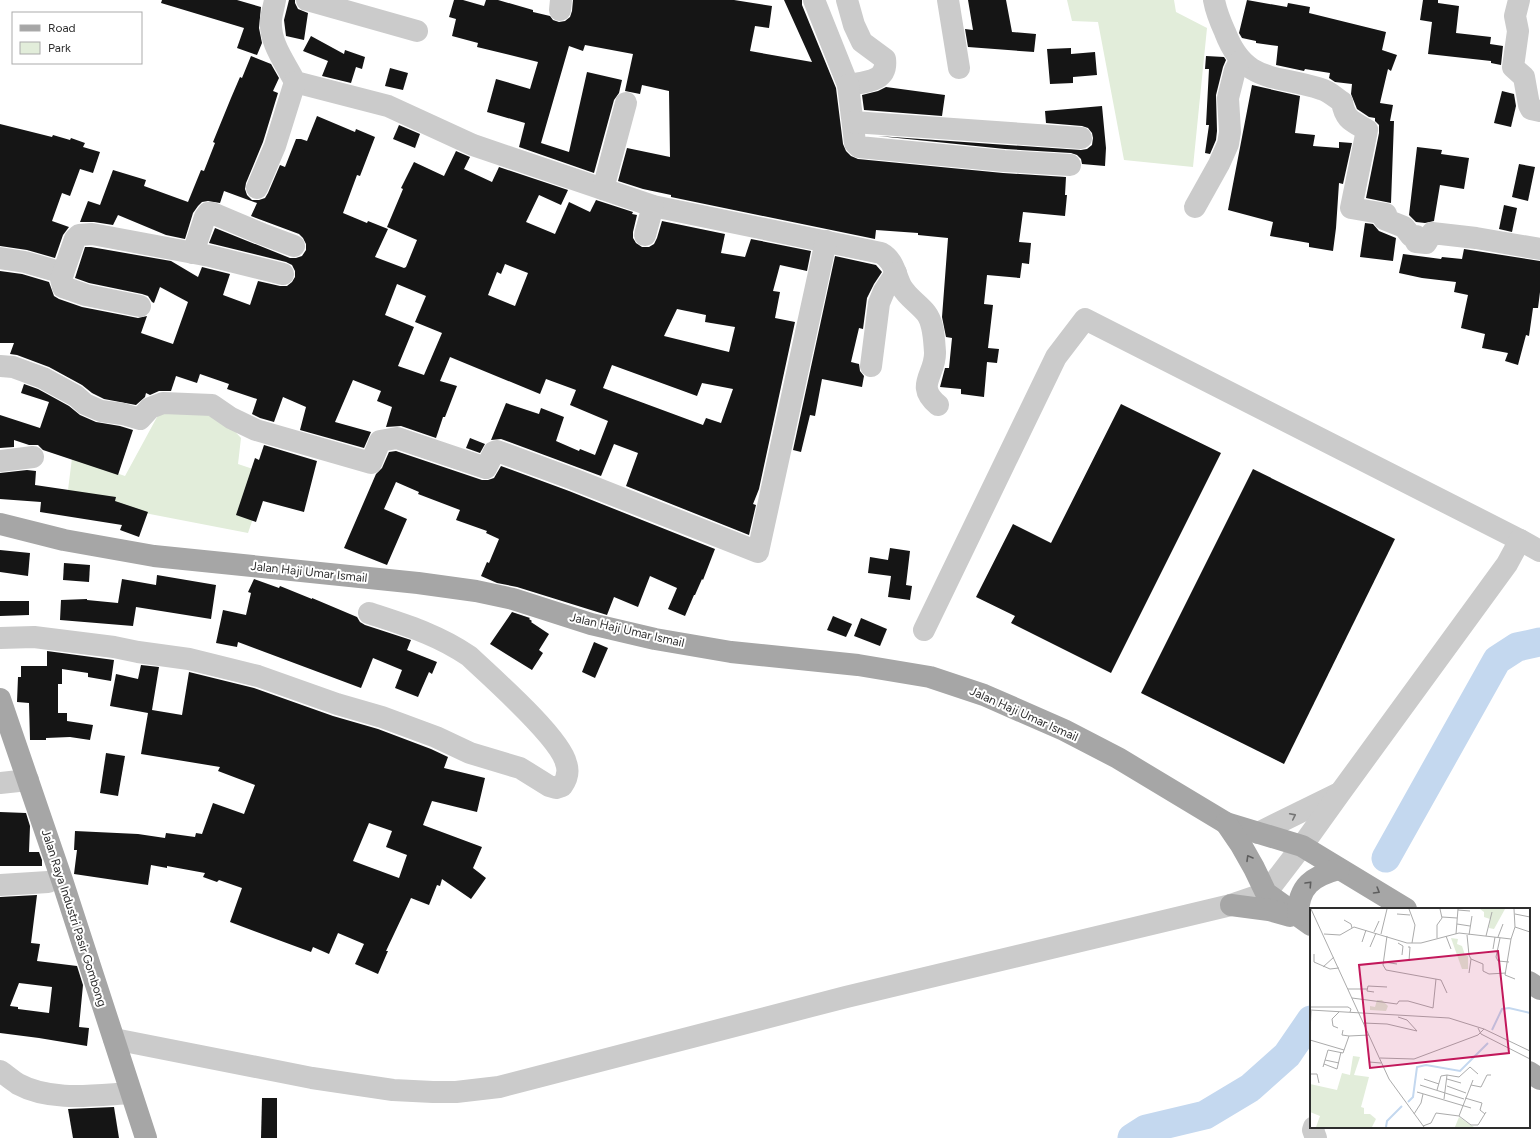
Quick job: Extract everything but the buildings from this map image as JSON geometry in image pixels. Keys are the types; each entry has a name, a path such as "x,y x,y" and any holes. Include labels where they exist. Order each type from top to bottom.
{"main road":[{"name":"Jalan Haji Umar Ismail","path":"0,524 64,540 154,556 476,591 513,599 591,624 655,639 731,652 858,665 930,677 984,695 1064,730 1118,758 1226,823 1302,846 1404,908"},
{"name":"Jalan Raya Industri Pasir Gombong","path":"0,699 146,1138"},
{"name":"Jalan Haji Umar Ismail","path":"1226,823 1241,845 1266,893 1306,922"},
{"path":"1306,922 1298,906 1300,896 1312,880 1320,875 1344,871"},
{"path":"1231,905 1269,910 1306,922"},
{"path":"1530,983 1540,989"},
{"path":"1530,1073 1540,1079"}],"street":[{"path":"257,188 275,146 295,82 276,47 272,36 271,19 275,0"},
{"path":"307,0 417,31"},
{"path":"814,0 848,85 856,143 859,146 1004,161 1070,165"},
{"path":"847,0 854,25 862,42 885,58 886,64 879,77 862,83 848,85"},
{"path":"948,0 959,68"},
{"path":"1214,0 1216,11 1228,42 1240,61 1250,68 1265,75 1323,89 1342,102 1344,114 1351,121 1367,130 1351,208 1386,214 1384,219 1404,227 1411,236 1416,236 1416,242 1426,243 1432,233 1476,238 1540,249"},
{"path":"1519,0 1515,16 1518,31 1513,67 1524,77 1529,106 1531,109 1540,111"},
{"path":"1195,207 1219,164 1228,144 1230,132 1228,98 1235,70 1240,61"},
{"path":"295,82 388,106 473,145 653,206 881,253 891,261 904,291 926,313 931,324 935,356 926,387 931,399 938,404"},
{"path":"603,189 626,103"},
{"path":"853,122 1081,138"},
{"path":"645,234 653,206"},
{"path":"193,253 205,217 208,213 212,213 294,246"},
{"path":"140,306 86,295 63,287 61,283 63,273 75,239 79,235 92,234 193,253 283,274"},
{"path":"0,366 13,367 43,378 101,412 123,414 140,419 150,408 163,403 212,405 231,418 256,430 371,463 380,441 397,438 486,468 494,452 496,451 573,479 758,552 826,241"},
{"path":"0,258 25,262 63,273"},
{"path":"871,366 879,303 884,291 896,272"},
{"path":"924,630 1056,357 1085,319 1540,551"},
{"path":"0,461 33,457"},
{"path":"114,1039 312,1078 393,1090 456,1092 498,1087 838,999 1231,905 1266,893 1302,846 1507,564 1520,540"},
{"path":"0,638 34,637 114,647 189,659 258,676 362,712 382,717 436,737 470,753 520,768 549,786 556,788 562,786 568,774 566,762 550,736 468,656 456,647 427,632 369,613"},
{"path":"0,783 28,780"},
{"path":"1258,833 1340,793"},
{"path":"0,885 48,882"},
{"path":"0,1071 19,1084 32,1089 67,1097 131,1093"},
{"path":"1314,1128 1316,1138"}],"green space":[{"path":"1067,0 1174,0 1176,12 1207,28 1193,167 1124,160 1098,22 1072,21"},
{"path":"163,406 216,411 241,438 238,464 268,474 248,533 67,498 72,458 125,476"}],"waterway":[{"path":"1386,858 1497,660 1517,647 1540,642"},
{"path":"1132,1138 1146,1129 1205,1115 1250,1088 1287,1055 1310,1021"}]}
